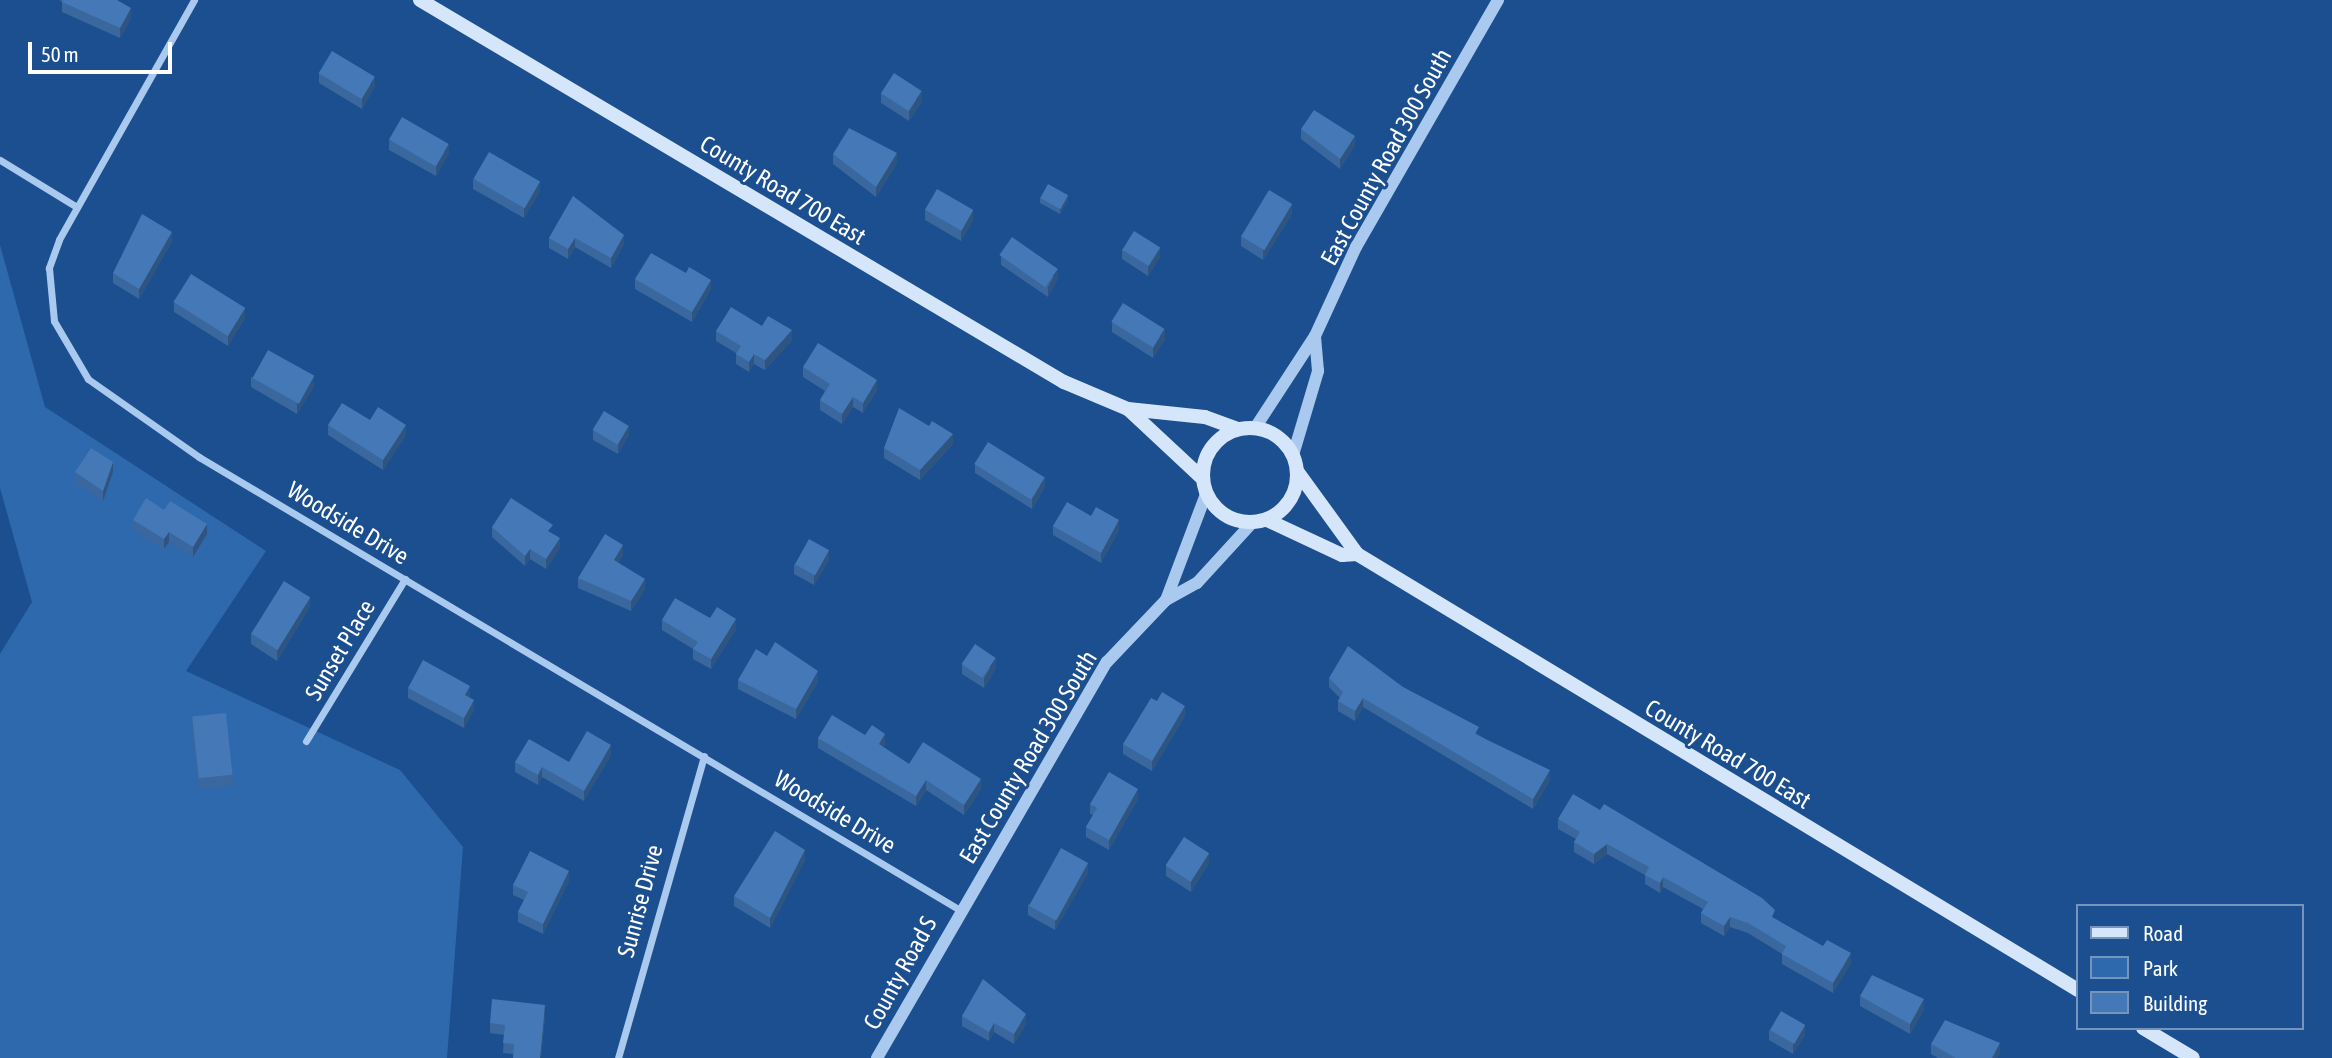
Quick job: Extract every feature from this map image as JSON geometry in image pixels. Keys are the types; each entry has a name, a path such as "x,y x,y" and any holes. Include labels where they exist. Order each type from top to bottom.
{"main road":[{"name":"County Road 700 East","path":"421,0 1064,382 1128,409 1205,417 1238,429"},
{"name":"County Road 700 East","path":"1128,409 1202,478"},
{"path":"1255,428 1283,442 1293,455 1297,471 1290,501 1260,521 1224,515 1206,494 1202,478 1211,447 1238,429 1255,428"},
{"name":"County Road 700 East","path":"1297,471 1357,554 2076,989"},
{"name":"County Road 700 East","path":"1260,521 1342,555 1357,554"},
{"path":"2146,1030 2193,1058"}],"street":[{"name":"Woodside Drive","path":"194,0 77,207 49,268 47,299 72,357 89,379 189,451 960,910"},
{"name":"East County Road 300 South","path":"1255,428 1315,336 1356,247 1498,0"},
{"path":"0,160 77,207"},
{"name":"East County Road 300 South","path":"1293,455 1318,370 1315,336"},
{"name":"East County Road 300 South","path":"1166,600 1206,494"},
{"name":"East County Road 300 South","path":"960,910 1107,663 1166,600 1197,583 1260,521"},
{"name":"Sunset Place","path":"306,741 405,579"},
{"name":"Sunrise Drive","path":"618,1058 704,756"},
{"name":"County Road S","path":"877,1058 960,910"}],"green space":[{"path":"0,245 45,407 266,551 186,671 400,770 463,847 447,1058 0,1058 0,654 32,602 0,488"}],"building":[{"path":"117,0 131,8 120,28 62,2"},
{"path":"332,51 375,77 361,99 319,73"},
{"path":"894,73 922,91 909,111 881,93"},
{"path":"1314,110 1355,136 1340,159 1301,129"},
{"path":"402,117 449,144 436,167 389,140"},
{"path":"849,128 897,153 876,187 833,154"},
{"path":"489,152 540,181 525,208 474,179"},
{"path":"1048,184 1068,195 1060,209 1040,198"},
{"path":"937,189 973,210 961,231 925,210"},
{"path":"1269,190 1292,204 1264,250 1241,236"},
{"path":"573,196 624,235 611,258 575,238 568,249 549,238"},
{"path":"142,214 172,232 139,289 113,273"},
{"path":"1134,231 1160,247 1149,266 1122,250"},
{"path":"1012,237 1058,269 1045,287 999,255"},
{"path":"651,253 686,273 689,267 711,280 692,312 635,279"},
{"path":"191,274 245,308 228,336 174,302"},
{"path":"1123,303 1165,329 1153,348 1111,322"},
{"path":"731,307 762,326 768,316 792,330 765,360 754,354 749,362 736,354 741,346 716,331"},
{"path":"818,343 877,380 863,403 853,397 842,414 820,400 830,384 803,367"},
{"path":"268,350 314,376 299,404 252,378"},
{"path":"342,403 370,420 378,407 406,425 383,460 328,425"},
{"path":"899,408 929,426 932,421 953,434 920,470 884,448"},
{"path":"604,411 629,426 618,445 593,430"},
{"path":"988,442 1045,478 1031,500 974,464"},
{"path":"91,448 113,462 103,491 75,472"},
{"path":"146,498 164,510 170,501 207,524 193,547 169,532 164,539 133,520"},
{"path":"511,498 553,525 548,531 560,538 546,559 530,549 525,556 492,527"},
{"path":"1067,502 1091,516 1096,507 1119,520 1101,553 1053,526"},
{"path":"605,534 623,545 614,560 645,579 631,601 578,578"},
{"path":"809,539 829,550 815,576 795,564"},
{"path":"284,581 310,597 277,650 251,634"},
{"path":"675,598 710,618 717,607 736,619 711,659 693,649 698,642 662,620"},
{"path":"775,642 818,671 796,709 738,680 756,649 767,656"},
{"path":"975,644 996,658 982,678 962,664"},
{"path":"1348,646 1403,687 1479,727 1475,734 1550,770 1533,799 1363,698 1355,711 1338,701 1343,692 1329,678"},
{"path":"423,660 470,686 465,695 474,700 464,718 408,688"},
{"path":"1162,692 1185,706 1152,761 1123,744 1151,698 1157,701"},
{"path":"226,713 232,775 199,778 192,717"},
{"path":"832,715 865,735 872,725 885,734 879,744 909,764 923,742 981,779 964,805 926,780 916,796 818,738"},
{"path":"587,731 611,745 584,791 542,767 538,775 515,762 529,739 569,762"},
{"path":"1109,772 1138,789 1109,840 1086,827 1097,808 1090,804"},
{"path":"1573,794 1600,810 1604,804 1762,898 1775,910 1772,917 1823,946 1827,940 1851,953 1833,983 1782,954 1786,946 1748,923 1730,917 1724,926 1701,913 1708,902 1663,877 1660,883 1645,875 1649,867 1607,844 1594,854 1574,842 1580,832 1558,819"},
{"path":"775,831 805,850 770,918 734,896"},
{"path":"1184,837 1209,853 1191,882 1165,866"},
{"path":"1061,848 1088,863 1056,921 1029,906"},
{"path":"530,851 569,871 543,924 518,912 528,892 513,885"},
{"path":"1872,975 1924,999 1910,1024 1860,996"},
{"path":"983,979 1026,1014 1014,1034 994,1023 989,1032 962,1016"},
{"path":"492,999 545,1005 540,1058 513,1058 514,1044 503,1043 505,1025 490,1023"},
{"path":"1781,1011 1805,1025 1794,1044 1770,1030"},
{"path":"1945,1020 2000,1043 1992,1058 1956,1058 1931,1044"}]}
